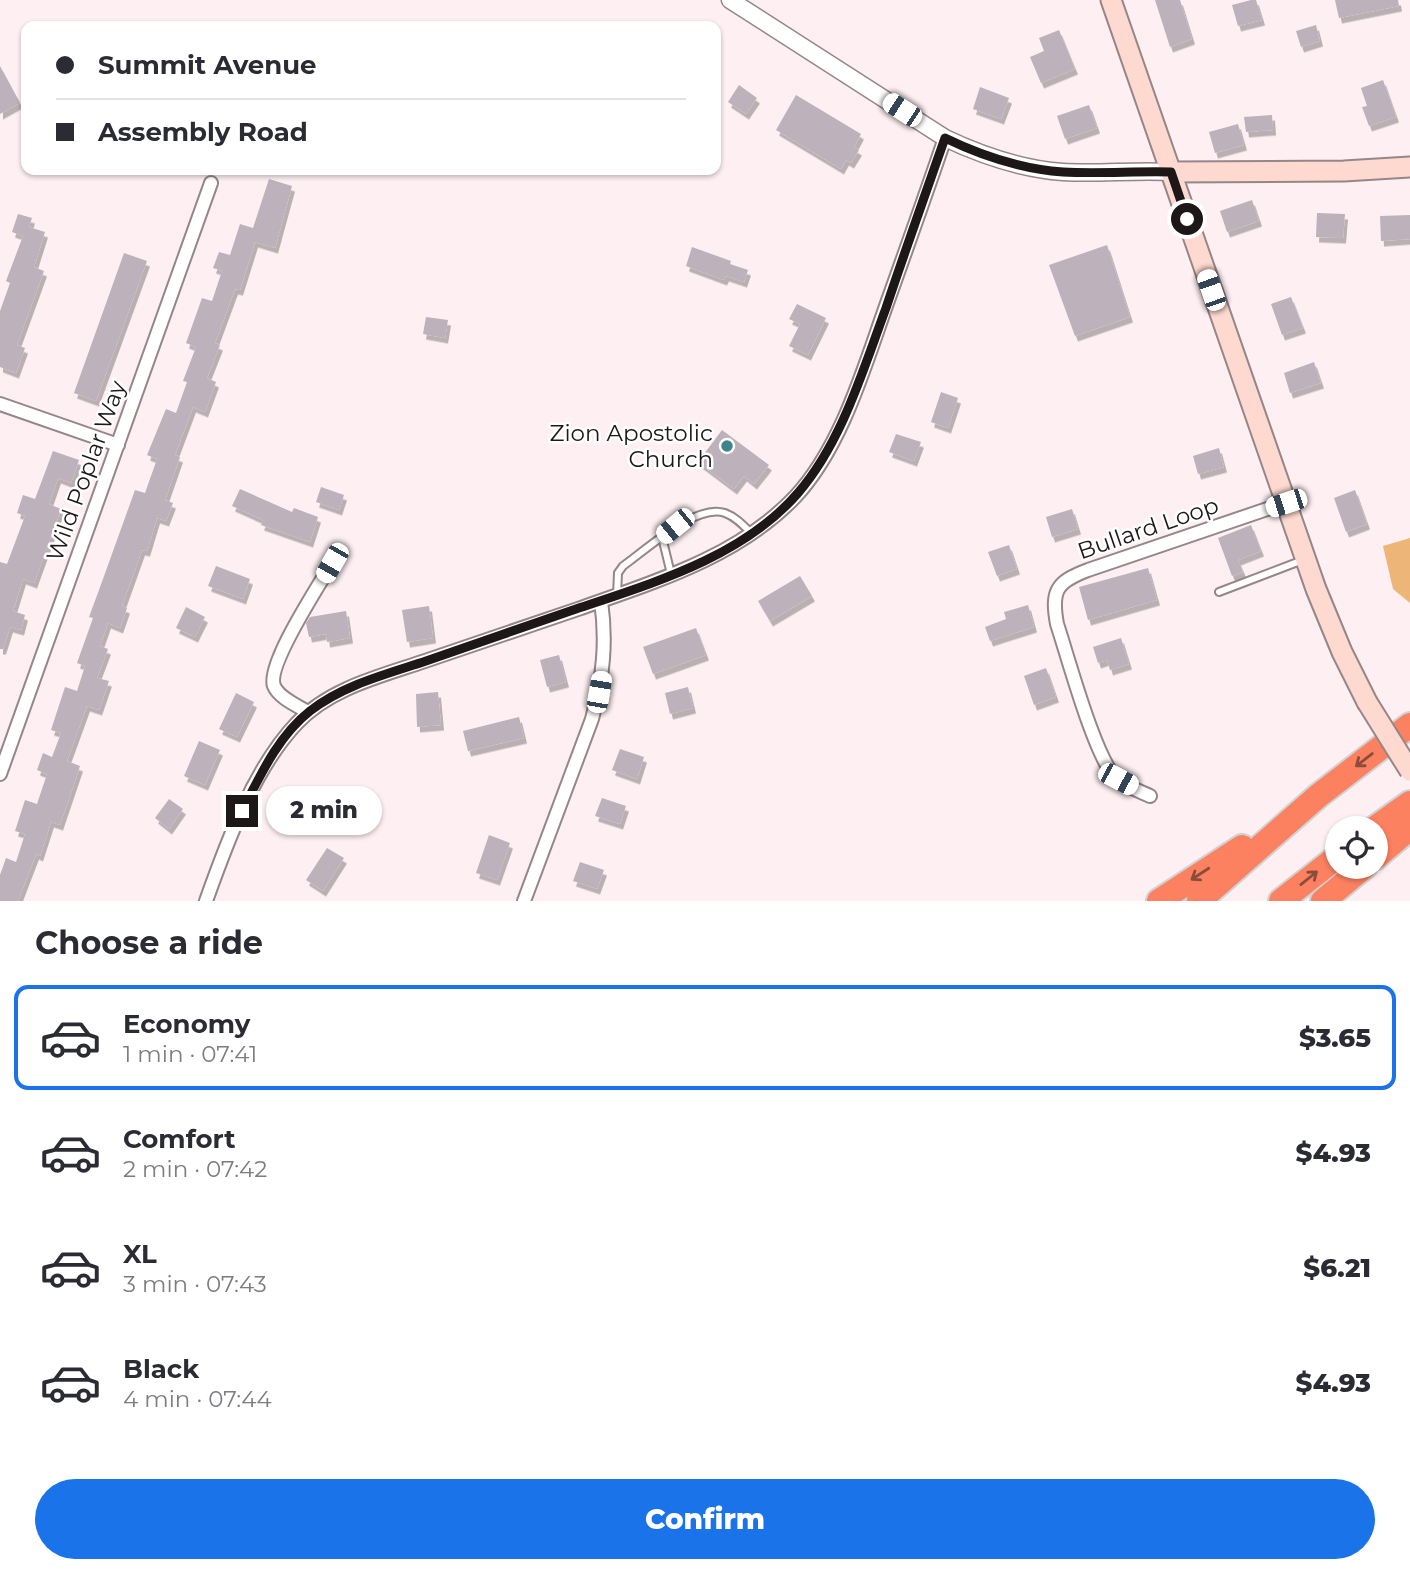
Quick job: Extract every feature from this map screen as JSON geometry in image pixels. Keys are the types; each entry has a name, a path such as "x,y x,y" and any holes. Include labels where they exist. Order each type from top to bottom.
{"highway":[{"path":"1199,901 1318,796 1410,725"},
{"path":"1159,901 1318,796"},
{"path":"1388,819 1410,803"},
{"path":"1388,847 1410,828"},
{"path":"1281,901 1325,866"},
{"path":"1323,901 1349,879"}],"main road":[{"path":"1111,0 1328,622 1367,702 1410,771"},
{"path":"1171,172 1289,172 1410,166"}],"street":[{"path":"730,0 945,138 989,157 1035,169 1086,173 1171,172"},
{"path":"206,901 255,786 277,749 308,712 335,696 377,678 671,575 719,553 752,534 779,513 813,475 839,426 874,341 945,138"},
{"name":"Wild Poplar Way","path":"0,774 211,183"},
{"path":"0,404 118,444"},
{"name":"Bullard Loop","path":"1150,796 1118,779 1104,759 1057,624 1054,606 1059,586 1069,577 1088,569 1286,503"},
{"path":"308,712 280,694 274,687 273,677 280,653 332,563"},
{"path":"524,901 592,719 599,692 605,645 601,601"}],"lane":[{"path":"617,595 618,573 623,566 675,526 707,513 723,512 738,520 752,534"},
{"path":"662,537 671,575"},
{"path":"1219,592 1305,559"}],"shaded area":[{"path":"1410,538 1410,603 1393,589 1383,546"}],"building":[{"path":"1155,0 1180,0 1192,39 1170,47"},
{"path":"1256,0 1262,20 1238,26 1232,5"},
{"path":"1335,0 1398,0 1399,6 1339,18"},
{"path":"1316,25 1320,41 1301,47 1296,31"},
{"path":"1059,30 1075,69 1041,83 1030,57 1044,51 1039,38"},
{"path":"0,66 20,103 0,114"},
{"path":"1383,80 1396,117 1369,126 1362,107 1367,106 1361,88"},
{"path":"739,85 757,98 746,114 728,102"},
{"path":"980,87 1009,98 1001,119 973,109"},
{"path":"796,95 861,134 854,147 859,150 851,163 846,160 841,169 776,130"},
{"path":"1089,105 1097,128 1065,139 1057,116"},
{"path":"1272,115 1273,130 1246,132 1244,117"},
{"path":"1238,124 1244,145 1215,153 1209,132"},
{"path":"269,179 292,186 275,248 255,242 240,290 235,289 215,343 220,345 207,378 216,382 205,412 193,407 175,455 180,457 165,500 173,503 166,521 157,518 147,551 142,550 122,606 127,608 120,628 108,623 100,646 108,649 97,678 109,681 99,710 87,706 67,761 80,766 60,825 51,822 40,856 36,854 18,901 0,901 0,875 6,858 16,862 25,834 15,831 25,800 37,804 47,774 37,770 43,753 52,757 61,733 51,730 65,687 77,691 85,666 77,663 93,618 89,617 135,490 145,493 157,459 147,455 166,409 176,413 187,382 183,381 196,347 186,343 202,298 212,301 222,271 213,268 219,252 230,255 240,224 253,228"},
{"path":"1252,200 1259,221 1227,232 1220,211"},
{"path":"1317,213 1345,214 1343,238 1316,237"},
{"path":"18,214 32,218 29,227 45,232 34,267 44,271 17,345 25,348 16,373 0,367 0,311 10,283 6,281 23,236 12,232"},
{"path":"1410,215 1410,239 1381,241 1380,216"},
{"path":"1107,245 1130,317 1075,336 1049,265"},
{"path":"692,247 748,270 744,282 726,276 724,280 686,266"},
{"path":"124,253 147,261 96,401 74,393"},
{"path":"1291,297 1303,328 1282,335 1271,304"},
{"path":"797,304 826,318 808,355 789,346 800,324 789,319"},
{"path":"426,317 448,320 445,338 423,334"},
{"path":"1314,362 1321,383 1290,393 1284,373"},
{"path":"941,392 958,398 948,428 931,422"},
{"name":"Zion Apostolic Church","path":"722,430 769,465 754,484 744,476 734,489 698,462"},
{"path":"896,434 921,442 914,461 889,452"},
{"path":"1219,448 1224,467 1198,474 1193,456"},
{"path":"53,451 79,460 71,483 58,478 49,504 61,509 34,583 23,579 13,611 25,615 21,630 10,627 3,649 0,649 0,562 7,564 25,516 17,513 23,495 35,499"},
{"path":"321,487 344,495 339,510 316,502"},
{"path":"240,489 292,512 294,508 318,517 310,542 261,525 263,520 232,506"},
{"path":"1355,490 1367,524 1346,532 1334,498"},
{"path":"1072,509 1078,529 1052,537 1046,517"},
{"path":"1251,525 1261,551 1238,560 1243,572 1232,576 1218,538"},
{"path":"1009,545 1017,569 997,576 988,552"},
{"path":"216,566 250,579 243,599 208,586"},
{"path":"1148,568 1157,600 1088,620 1079,587"},
{"path":"800,576 812,596 770,621 758,601"},
{"path":"1028,605 1034,627 990,641 985,627 1006,619 1004,612"},
{"path":"429,606 433,638 407,642 402,610"},
{"path":"186,607 205,617 195,637 176,628"},
{"path":"346,611 350,638 327,642 326,634 309,637 306,623 310,617"},
{"path":"696,628 706,655 653,674 643,647"},
{"path":"1121,638 1129,664 1110,670 1107,660 1098,663 1093,647"},
{"path":"559,655 566,682 547,687 540,660"},
{"path":"1046,668 1056,697 1034,705 1024,676"},
{"path":"688,687 693,708 670,714 665,693"},
{"path":"438,692 441,725 417,727 416,694"},
{"path":"236,693 254,702 237,737 219,729"},
{"path":"519,717 524,738 468,751 463,731"},
{"path":"199,741 220,750 205,785 184,776"},
{"path":"620,749 644,757 637,779 612,770"},
{"path":"602,798 626,806 620,824 595,816"},
{"path":"169,799 183,809 169,829 155,818"},
{"path":"489,835 510,843 497,880 476,873"},
{"path":"327,848 344,858 323,891 306,880"},
{"path":"580,862 604,870 597,889 573,881"}],"place":[{"name":"Zion Apostolic Church","path":"727,446"}],"route":[{"path":"242,811 266,766 287,735 308,712 321,703 377,678 671,575 741,541 779,513 813,475 839,426 874,341 945,138 989,157 1035,169 1086,173 1171,172 1187,219"}]}
